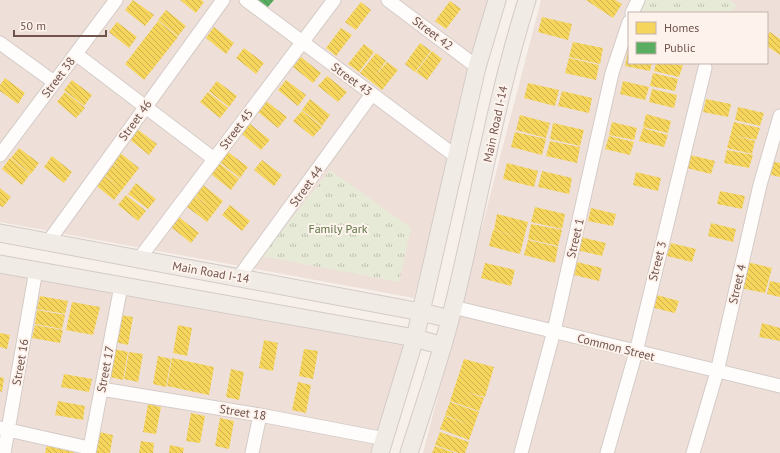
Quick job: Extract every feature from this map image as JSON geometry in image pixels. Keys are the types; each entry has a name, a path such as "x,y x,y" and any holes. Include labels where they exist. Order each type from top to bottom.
{"main road":[{"path":"382,446 415,338 458,158 477,67 497,0"},
{"name":"Main Road I-14","path":"409,453 443,346 491,144 510,55 527,0"},
{"name":"Main Road I-14","path":"0,233 421,312 451,313"},
{"path":"0,264 415,338 443,346"}],"street":[{"name":"Street 38","path":"0,155 116,0"},
{"name":"Street 46","path":"48,242 144,107 223,0"},
{"name":"Street 43","path":"246,0 458,158"},
{"name":"Street 45","path":"139,259 334,0"},
{"name":"Street 42","path":"388,0 477,67"},
{"path":"632,12 638,0"},
{"name":"Street 1","path":"521,453 554,331 612,73 628,25"},
{"path":"0,43 54,82"},
{"path":"76,54 214,159"},
{"name":"Street 3","path":"607,453 636,352 695,104 705,68"},
{"name":"Street 44","path":"239,277 372,94"},
{"name":"Street 4","path":"693,453 717,372 760,185 780,116"},
{"name":"Street 16","path":"4,453 4,429 36,270"},
{"name":"Street 17","path":"89,451 121,286"},
{"name":"Common Street","path":"451,313 554,331 717,372 780,386"},
{"name":"Street 18","path":"101,390 260,415 382,446"},
{"path":"252,453 260,415"},
{"path":"4,429 89,451"}],"shaded area":[{"path":"0,0 489,0 414,298 0,222"},
{"path":"541,0 780,0 780,453 423,453"},
{"path":"0,273 405,346 371,453 0,453"}],"green space":[{"path":"644,0 729,0 737,5 732,12 638,12"},
{"name":"Family Park","path":"330,170 411,228 399,282 262,256"}],"building: Homes":[{"path":"133,0 154,15 145,26 125,10"},
{"path":"180,0 201,0 204,2 196,13"},
{"path":"586,0 615,0 622,4 613,18"},
{"path":"450,1 461,9 446,29 435,21"},
{"path":"361,2 371,10 356,30 345,22"},
{"path":"166,10 186,26 178,36 158,20"},
{"path":"542,17 572,24 568,40 538,32"},
{"path":"158,21 178,37 144,80 125,64"},
{"path":"117,22 137,37 129,48 109,32"},
{"path":"214,27 234,43 226,54 206,38"},
{"path":"341,28 352,35 336,56 326,48"},
{"path":"770,32 780,39 780,55 768,47 768,34"},
{"path":"573,42 603,48 600,64 569,57"},
{"path":"420,43 431,51 415,72 405,64"},
{"path":"364,44 374,52 359,72 348,64"},
{"path":"244,48 264,63 256,74 236,58"},
{"path":"628,50 628,64 652,64 650,71 625,66"},
{"path":"432,51 442,59 427,80 416,72"},
{"path":"376,53 386,61 375,76 387,62 398,70 382,90 360,73"},
{"path":"301,57 321,73 313,83 293,67"},
{"path":"569,58 599,65 596,80 565,73"},
{"path":"656,64 683,65 679,77 654,71"},
{"path":"653,73 678,79 675,91 650,86"},
{"path":"327,76 347,92 338,102 318,86"},
{"path":"5,78 25,93 18,104 0,91 0,85"},
{"path":"72,80 92,95 84,106 64,90"},
{"path":"286,80 306,95 298,106 278,90"},
{"path":"217,81 237,96 229,107 209,91"},
{"path":"623,81 649,87 645,100 620,94"},
{"path":"528,83 559,90 555,106 524,98"},
{"path":"652,89 677,95 674,108 649,102"},
{"path":"562,91 592,98 589,113 558,106"},
{"path":"65,92 85,108 76,118 57,102"},
{"path":"208,92 228,108 220,118 200,102"},
{"path":"310,99 330,115 322,126 302,110"},
{"path":"706,99 731,104 728,117 703,112"},
{"path":"266,101 287,117 278,128 258,112"},
{"path":"738,107 764,113 760,126 735,120"},
{"path":"302,111 322,127 313,137 293,121"},
{"path":"646,114 671,121 668,133 643,127"},
{"path":"520,115 550,123 546,138 516,130"},
{"path":"612,122 637,128 634,140 609,135"},
{"path":"734,122 760,128 756,140 733,135 755,141 752,154 727,148"},
{"path":"553,123 584,130 580,146 550,139"},
{"path":"250,124 270,140 261,150 242,134"},
{"path":"643,128 668,135 664,147 639,141"},
{"path":"137,129 157,144 149,155 129,139"},
{"path":"515,132 546,139 542,155 511,147"},
{"path":"609,136 634,142 630,155 605,149"},
{"path":"550,141 580,147 577,163 546,156"},
{"path":"19,148 39,163 31,174 11,158"},
{"path":"727,150 753,155 749,168 724,163"},
{"path":"119,152 139,168 114,200 94,184 102,174 121,188 102,173 111,163 121,171 111,162"},
{"path":"228,152 248,167 240,178 220,162"},
{"path":"690,155 715,161 711,174 687,168"},
{"path":"52,156 72,172 64,183 44,167"},
{"path":"10,158 30,174 22,185 2,169"},
{"path":"262,160 282,175 274,186 254,170"},
{"path":"770,161 780,163 780,177 767,174"},
{"path":"219,163 239,179 231,190 211,174"},
{"path":"507,163 538,171 534,187 503,179"},
{"path":"542,171 572,178 569,194 538,187"},
{"path":"636,172 661,178 658,191 633,185"},
{"path":"136,183 156,199 148,209 128,194"},
{"path":"203,185 223,201 207,222 187,207 195,196 209,207 195,195"},
{"path":"0,188 11,197 3,207 0,206"},
{"path":"720,191 745,196 742,209 717,204"},
{"path":"126,195 146,211 138,221 118,205"},
{"path":"230,205 250,221 242,231 222,215"},
{"path":"535,207 565,214 562,229 531,222"},
{"path":"591,208 616,214 613,226 588,221"},
{"path":"497,214 528,222 520,254 489,246 493,230 520,237 494,230"},
{"path":"179,217 199,233 191,243 171,227"},
{"path":"711,223 736,229 733,242 708,236"},
{"path":"531,224 562,230 558,246 528,239"},
{"path":"580,237 606,243 602,256 577,250"},
{"path":"528,240 558,247 555,263 524,255"},
{"path":"671,243 696,249 692,262 667,256"},
{"path":"577,262 602,268 599,281 574,275"},
{"path":"747,262 772,268 765,293 740,288"},
{"path":"485,263 515,270 511,286 481,278"},
{"path":"770,281 780,283 780,297 767,294"},
{"path":"653,294 679,301 675,313 650,307"},
{"path":"40,296 68,301 65,314 37,309"},
{"path":"72,302 100,307 93,335 66,330"},
{"path":"37,310 65,315 62,329 35,324"},
{"path":"120,315 133,317 128,345 115,342"},
{"path":"762,323 780,328 780,341 759,337"},
{"path":"35,325 63,330 60,343 32,338"},
{"path":"178,325 192,328 187,356 173,353"},
{"path":"0,333 10,335 7,349 0,347"},
{"path":"264,340 278,343 273,371 259,368"},
{"path":"115,349 128,352 123,380 110,377"},
{"path":"304,349 318,351 313,379 299,376"},
{"path":"129,352 143,354 138,382 124,379"},
{"path":"158,356 171,359 166,387 153,384"},
{"path":"172,358 214,367 209,395 167,386"},
{"path":"464,359 494,367 485,397 466,392 484,398 479,411 450,401"},
{"path":"231,369 244,372 239,400 226,397"},
{"path":"64,374 92,379 89,392 61,387"},
{"path":"0,377 4,378 2,392 0,391"},
{"path":"298,382 311,385 306,413 292,410"},
{"path":"58,401 85,406 83,420 55,415"},
{"path":"450,402 479,412 469,440 440,429 445,416 470,425 445,415"},
{"path":"148,404 161,407 156,434 143,432"},
{"path":"191,413 205,416 200,443 186,441"},
{"path":"220,418 234,421 229,449 215,446"},
{"path":"99,432 113,435 110,453 96,453"},
{"path":"440,432 469,442 465,453 458,453 435,445"},
{"path":"141,441 154,443 153,453 139,453"},
{"path":"47,444 75,449 74,453 45,453"},
{"path":"170,445 184,448 183,453 169,453"},
{"path":"435,446 455,453 432,453"}],"building: Public":[{"path":"257,0 274,0 267,8"}]}
